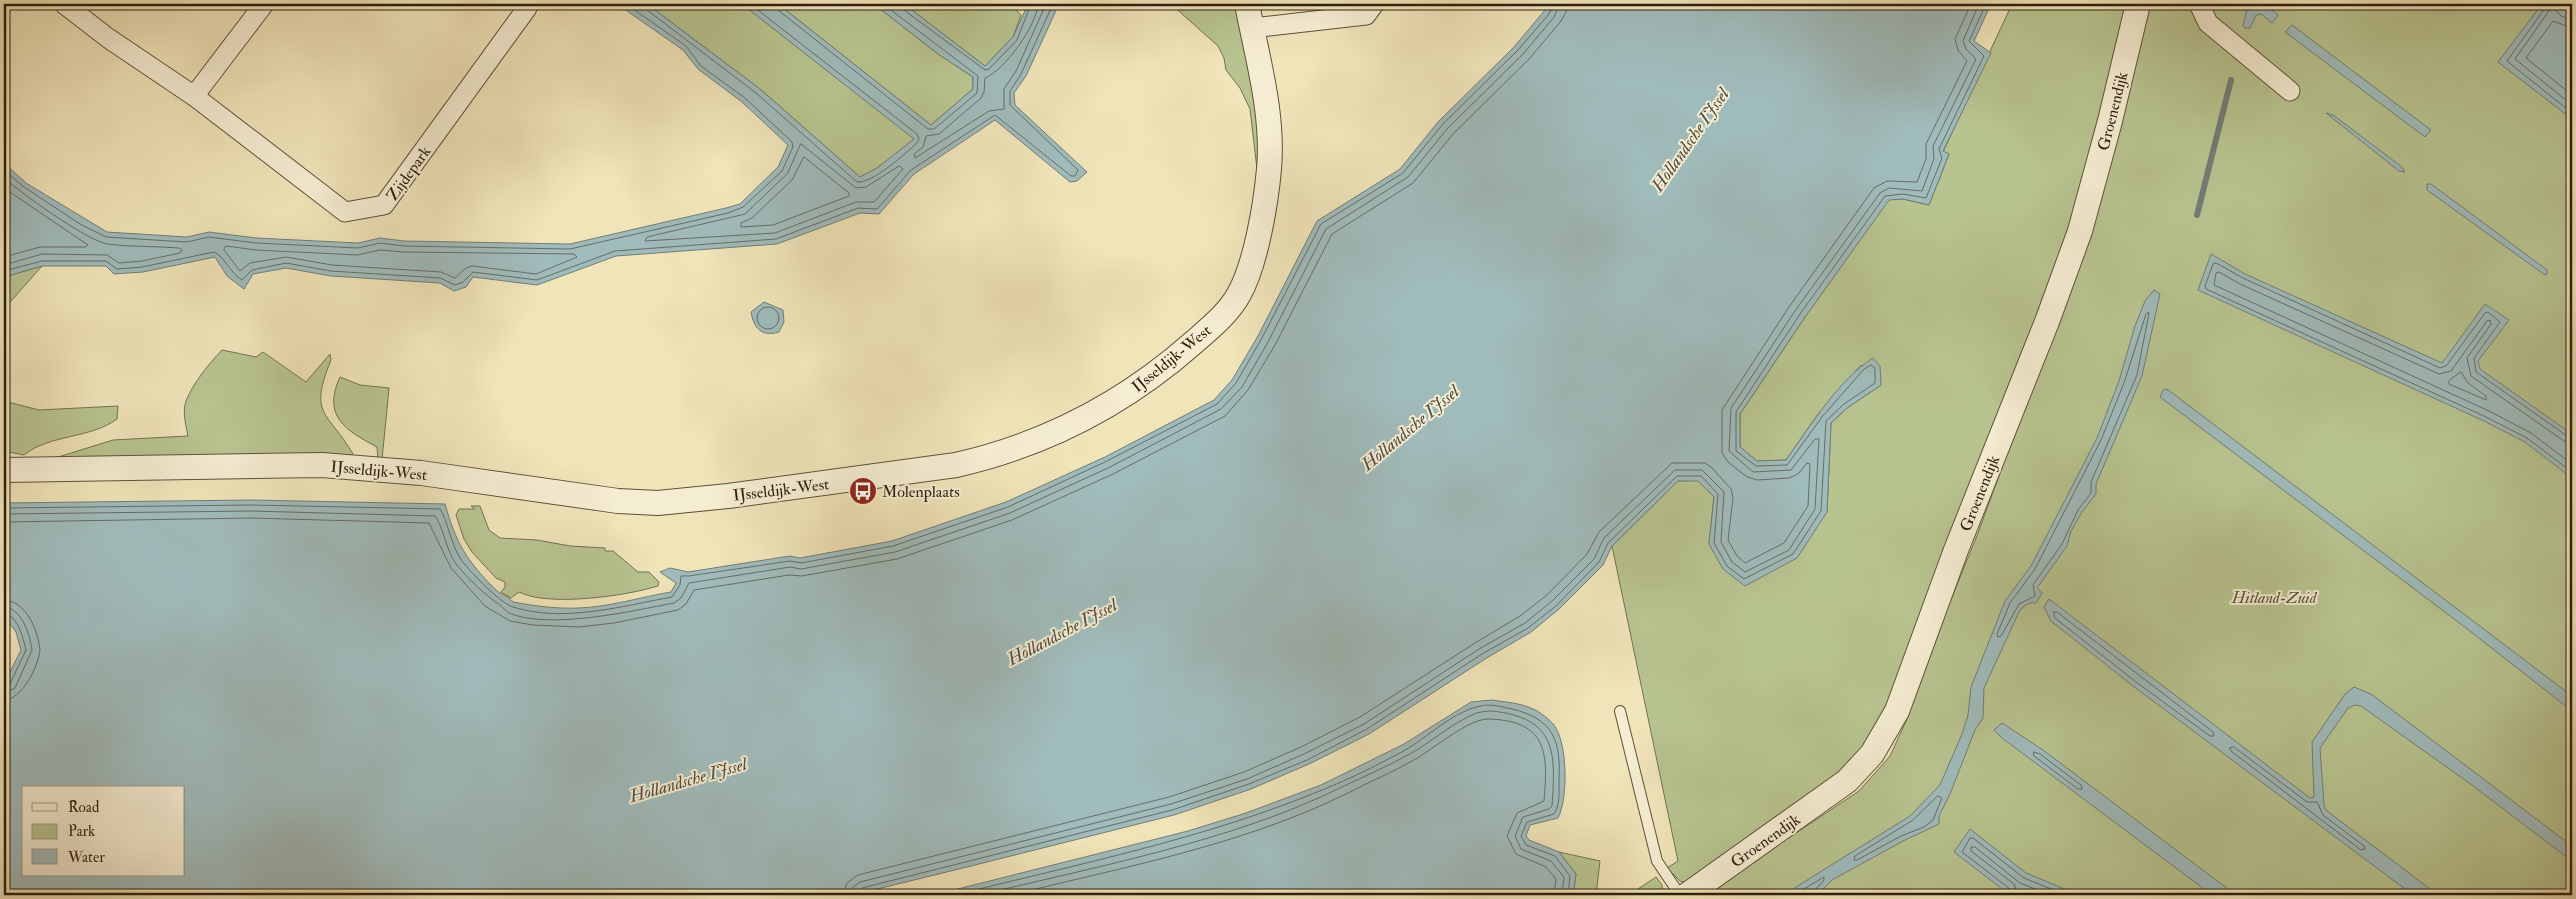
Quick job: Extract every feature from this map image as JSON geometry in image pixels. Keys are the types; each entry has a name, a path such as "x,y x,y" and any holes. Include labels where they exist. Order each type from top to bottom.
{"street":[{"name":"Zijdepark","path":"64,4 108,38 194,96 345,212 384,205 527,8 522,4"},
{"path":"194,96 264,4"},
{"name":"IJsseldijk-West","path":"4,470 322,465 421,473 618,501 658,503 956,466 998,454 1079,421 1145,381 1212,327 1239,294 1248,272 1261,221 1270,168 1269,128 1247,4"},
{"path":"1252,28 1366,15 1374,4"},
{"name":"Groenendijk","path":"1687,895 1847,781 1872,754 1897,711 1956,550 2048,319 2080,230 2110,121 2138,4"},
{"path":"2200,4 2208,23 2283,85"}],"lane":[{"path":"1620,711 1657,861 1680,895"}],"green space":[{"path":"647,4 742,4 915,139 877,168 860,177 760,89"},
{"path":"778,4 874,4 938,54 973,77 973,89 931,125"},
{"path":"904,4 1011,4 1021,15 1013,37 985,66"},
{"path":"1171,4 1235,4 1256,112 1259,156 1258,178 1250,109 1240,88 1226,70 1224,58 1218,46"},
{"path":"2012,4 2131,4 2086,185 1889,708 1853,766 1689,881 1681,882 1667,868 1678,861 1612,546 1678,481 1698,480 1714,497 1709,544 1827,512 1831,423 1847,408 1881,385 1861,365 1818,414 1786,460 1757,461 1740,447 1740,414 1805,317 1889,199 1903,199 1929,205 1949,154 1943,152"},
{"name":"Hitland-Zuid","path":"2149,4 2572,4 2572,895 1703,895 1859,791 1890,756 1908,717 1946,612 1978,533 2086,238"},
{"path":"42,266 4,309 4,277"},
{"path":"222,350 256,357 263,352 306,382 330,354 331,360 324,378 321,403 329,420 353,454 351,457 55,458 113,440 188,436 184,414 186,401 197,381"},
{"path":"340,377 360,385 389,388 382,460 378,459 377,447 346,428 335,412 335,391"},
{"path":"4,401 39,410 118,406 117,419 95,430 46,443 24,455 4,451"},
{"path":"471,506 480,506 489,530 500,538 537,540 570,546 605,548 605,551 613,551 638,572 649,572 659,582 658,586 627,593 587,598 548,599 519,592 511,598 501,592 505,587 505,582 496,578 472,552 464,539 456,515 459,509 475,509"},
{"path":"1559,852 1600,861 1596,895 1573,895 1576,874"},
{"path":"1656,877 1662,885 1663,895 1629,895"}],"water":[{"path":"617,4 647,4 760,89 860,177 877,168 914,139 742,4 778,4 931,125 973,89 973,77 938,54 874,4 904,4 985,66 1013,37 1028,4 1059,4 1026,76 1014,93 1015,105 1087,172 1077,181 1070,182 995,120 914,174 879,214 860,213 777,244 616,256 537,285 473,277 466,287 454,291 440,283 331,276 286,268 253,274 244,289 227,276 215,257 143,272 114,274 106,266 42,266 4,277 4,163 26,183 107,232 187,237 209,232 256,238 358,243 380,238 404,241 570,244 740,204 778,167 788,145 742,102 698,69 683,50"},
{"name":"Hollandsche IJssel","path":"1550,4 1991,4 1974,41 1991,53 1943,151 1949,154 1929,205 1903,199 1889,200 1805,317 1740,414 1740,447 1757,461 1786,460 1825,405 1848,378 1873,358 1880,366 1881,385 1847,408 1831,423 1827,512 1797,558 1745,586 1723,569 1709,544 1714,497 1698,481 1678,481 1612,546 1603,565 1559,609 1531,632 1485,659 1369,734 1309,764 1251,789 1174,815 853,895 4,895 4,684 21,650 16,632 4,616 4,503 251,500 445,504 453,530 463,550 469,560 495,589 513,602 562,608 602,606 671,592 676,583 660,572 670,568 688,572 790,556 800,558 892,541 1006,502 1105,457 1214,400 1232,380 1258,336 1317,221 1400,169 1438,122 1514,47"},
{"path":"2248,4 2264,4 2278,15 2272,23 2261,14 2256,15 2250,28 2245,28 2243,26"},
{"path":"2534,4 2563,4 2572,10 2572,119 2498,62 2539,8"},
{"path":"2292,25 2431,130 2425,137 2285,32"},
{"path":"2326,113 2333,115 2402,167 2405,172 2399,171"},
{"path":"2427,184 2431,184 2547,270 2547,274 2545,275 2427,190"},
{"path":"2211,254 2245,274 2442,363 2485,304 2509,320 2478,361 2480,369 2572,434 2572,478 2525,442 2484,421 2198,290"},
{"path":"2154,290 2160,294 2142,376 2096,484 2096,494 2082,512 2071,531 2067,546 2037,588 2042,593 2036,603 2026,605 2019,612 1984,688 1983,718 1975,730 1950,794 1939,816 1939,824 1903,841 1832,880 1817,895 1786,895 1910,816 1940,785 1962,734 1968,715 1971,687 2005,601 2031,566 2097,438 2119,381 2135,326 2145,301"},
{"path":"764,302 783,310 784,322 779,332 763,332 754,323 751,312"},
{"path":"2167,389 2572,696 2572,711 2466,628 2160,397 2163,390"},
{"path":"2049,599 2310,798 2314,797 2312,742 2345,694 2354,687 2371,694 2572,846 2572,861 2469,783 2361,706 2355,705 2348,708 2320,748 2324,806 2327,811 2438,895 2413,895 2133,686 2051,621 2044,607"},
{"path":"1492,700 1518,704 1535,710 1554,725 1559,734 1565,772 1564,798 1561,809 1558,818 1530,825 1526,836 1529,840 1559,852 1576,874 1573,895 934,895 1188,831 1246,813 1321,785 1404,744 1471,702"},
{"path":"2002,723 2043,750 2236,895 2212,895 2002,738 1994,730"},
{"path":"1970,829 2026,873 2079,895 2010,895 1954,852"}],"waterway":[{"path":"2197,215 2231,80"}],"place":[{"name":"Molenplaats","path":"863,491"}]}
